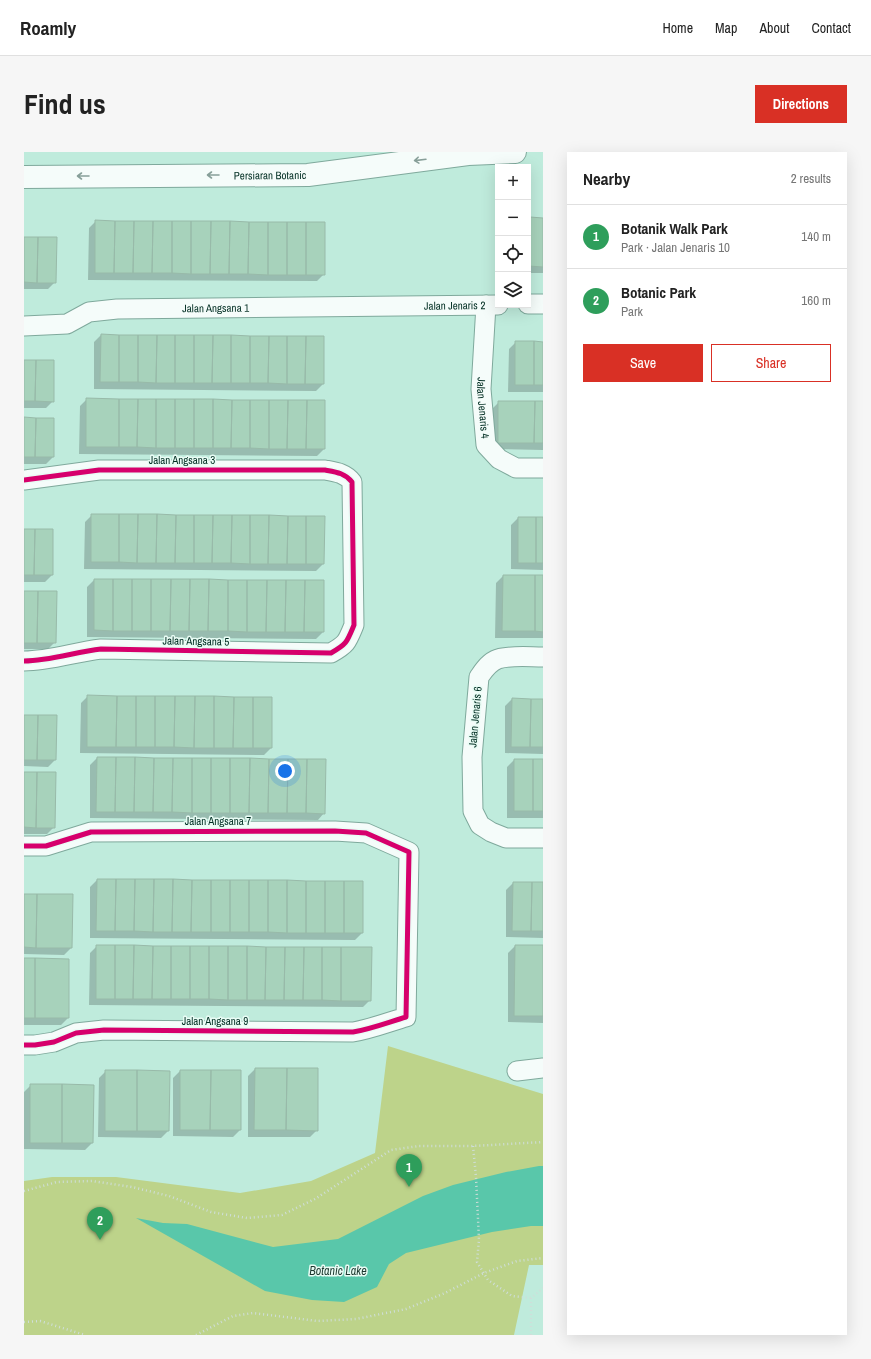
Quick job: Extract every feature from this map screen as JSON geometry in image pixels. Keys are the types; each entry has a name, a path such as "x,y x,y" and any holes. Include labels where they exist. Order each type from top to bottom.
{"main road":[{"name":"Persiaran Botanic","path":"24,177 308,175 468,154 515,152"}],"street":[{"path":"531,304 543,304"},
{"name":"Jalan Jenaris 2","path":"411,306 492,305"},
{"name":"Jalan Jenaris 4","path":"492,305 481,389 486,445 499,459 516,468 543,468"},
{"name":"Jalan Angsana 1","path":"24,326 67,324 90,312 117,309 411,306"},
{"name":"Jalan Angsana 3","path":"24,480 99,470 325,470 340,472 352,482 354,625"},
{"name":"Jalan Angsana 5","path":"24,661 54,658 82,651 101,649 331,653 343,646 348,640 354,625"},
{"name":"Jalan Jenaris 6","path":"543,657 518,657 497,660 486,667 479,677 472,756 473,811 480,825 491,832 506,838 543,838"},
{"name":"Jalan Angsana 7","path":"24,846 46,846 91,832 335,831 366,833 410,852 406,1017"},
{"name":"Jalan Angsana 9","path":"24,1045 54,1042 76,1033 104,1030 353,1032 367,1030 406,1017"},
{"path":"517,1071 543,1068"}],"path":[{"path":"24,1191 58,1182 92,1181 140,1189 169,1196 211,1212 247,1218 282,1215 315,1199 392,1150 419,1146 473,1146 543,1142"},
{"path":"473,1146 479,1240 477,1262 488,1280 512,1296 531,1298 543,1288"},
{"path":"196,1335 233,1316 253,1313 317,1322 356,1319 406,1309 445,1293 484,1273 517,1261 543,1258"},
{"path":"531,1298 531,1335"},
{"path":"24,1322 40,1321 85,1335"}],"shaded area":[{"path":"388,1046 543,1094 543,1265 529,1265 514,1335 24,1335 24,1181 52,1177 116,1177 240,1193 311,1181 375,1153"}],"water":[{"name":"Botanic Lake","path":"543,1166 543,1226 531,1226 492,1232 406,1253 389,1264 377,1287 344,1302 312,1300 265,1291 136,1218 163,1223 187,1224 273,1247 338,1239 423,1196 453,1185 506,1172"}],"building":[{"path":"531,217 543,218 543,267 531,266"},
{"path":"95,220 115,221 114,273 95,273"},
{"path":"115,221 134,221 133,273 114,273"},
{"path":"134,221 153,221 152,273 133,273"},
{"path":"153,221 172,221 172,273 152,273"},
{"path":"172,221 191,221 191,274 172,273"},
{"path":"191,221 211,221 210,274 191,274"},
{"path":"211,221 230,221 229,274 210,274"},
{"path":"230,221 249,222 248,274 229,274"},
{"path":"249,222 268,222 268,275 248,274"},
{"path":"268,222 287,222 287,275 268,275"},
{"path":"287,222 306,222 306,275 287,275"},
{"path":"306,222 325,222 325,275 306,275"},
{"path":"24,237 38,237 37,283 24,282"},
{"path":"38,237 57,237 56,283 37,283"},
{"path":"101,334 119,335 119,382 100,382"},
{"path":"119,335 138,335 138,382 119,382"},
{"path":"138,335 157,335 156,383 138,382"},
{"path":"157,335 175,335 175,383 156,383"},
{"path":"175,335 194,335 194,383 175,383"},
{"path":"194,335 213,335 212,383 194,383"},
{"path":"213,335 231,335 231,383 212,383"},
{"path":"231,335 250,336 250,383 231,383"},
{"path":"250,336 269,336 268,383 250,383"},
{"path":"269,336 287,336 287,384 268,383"},
{"path":"287,336 306,336 305,384 287,384"},
{"path":"306,336 324,336 324,384 305,384"},
{"path":"515,341 534,341 534,385 515,385"},
{"path":"534,341 543,342 543,385 534,385"},
{"path":"24,360 36,360 35,401 24,401"},
{"path":"36,360 54,360 54,402 35,401"},
{"path":"86,398 119,399 119,447 86,447"},
{"path":"119,399 138,399 137,447 119,447"},
{"path":"138,399 156,399 156,448 137,447"},
{"path":"156,399 175,399 175,448 156,448"},
{"path":"175,399 194,399 194,448 175,448"},
{"path":"194,399 213,399 213,448 194,448"},
{"path":"213,399 232,400 231,448 213,448"},
{"path":"232,400 250,400 250,448 231,448"},
{"path":"250,400 269,400 269,449 250,448"},
{"path":"269,400 288,400 287,449 269,449"},
{"path":"288,400 307,400 306,449 287,449"},
{"path":"307,400 325,400 325,449 306,449"},
{"path":"498,401 535,401 534,443 498,443"},
{"path":"535,401 543,401 543,443 534,443"},
{"path":"24,417 36,418 35,457 24,457"},
{"path":"36,418 54,418 54,457 35,457"},
{"path":"91,514 119,514 119,562 91,562"},
{"path":"119,514 138,514 137,563 119,562"},
{"path":"138,514 157,514 156,563 137,563"},
{"path":"157,514 176,515 175,563 156,563"},
{"path":"176,515 194,515 194,563 175,563"},
{"path":"194,515 213,515 212,563 194,563"},
{"path":"213,515 232,515 231,563 212,563"},
{"path":"232,515 250,515 250,564 231,563"},
{"path":"250,515 269,515 268,564 250,564"},
{"path":"269,515 288,516 287,564 268,564"},
{"path":"288,516 306,516 306,564 287,564"},
{"path":"306,516 325,516 324,564 306,564"},
{"path":"518,517 536,517 536,563 518,563"},
{"path":"536,517 543,517 543,563 536,563"},
{"path":"24,529 35,529 34,575 24,575"},
{"path":"35,529 53,529 53,575 34,575"},
{"path":"503,575 535,575 535,631 502,631"},
{"path":"535,575 543,575 543,632 535,631"},
{"path":"94,579 113,579 113,631 94,630"},
{"path":"113,579 132,579 132,631 113,631"},
{"path":"132,579 151,579 151,631 132,631"},
{"path":"151,579 171,579 170,631 151,631"},
{"path":"171,579 190,579 189,631 170,631"},
{"path":"190,579 209,579 208,631 189,631"},
{"path":"209,579 228,580 228,631 208,631"},
{"path":"228,580 247,580 247,632 228,631"},
{"path":"247,580 267,580 266,632 247,632"},
{"path":"267,580 286,580 285,632 266,632"},
{"path":"286,580 305,580 304,632 285,632"},
{"path":"305,580 324,580 324,632 304,632"},
{"path":"24,591 38,591 37,643 24,643"},
{"path":"38,591 57,591 56,643 37,643"},
{"path":"87,695 117,696 116,747 87,747"},
{"path":"117,696 136,696 136,747 116,747"},
{"path":"136,696 155,696 155,747 136,747"},
{"path":"155,696 175,696 174,747 155,747"},
{"path":"175,696 195,696 194,748 174,747"},
{"path":"195,696 214,696 214,748 194,748"},
{"path":"214,696 234,697 233,748 214,748"},
{"path":"234,697 253,697 253,748 233,748"},
{"path":"253,697 272,697 272,748 253,748"},
{"path":"512,698 531,699 530,747 511,747"},
{"path":"531,699 543,699 543,747 530,747"},
{"path":"24,715 38,715 37,760 24,760"},
{"path":"38,715 57,715 56,760 37,760"},
{"path":"97,757 116,757 115,812 96,812"},
{"path":"116,757 135,757 134,812 115,812"},
{"path":"135,757 154,758 153,812 134,812"},
{"path":"154,758 173,758 172,812 153,812"},
{"path":"173,758 192,758 192,813 172,812"},
{"path":"192,758 211,758 211,813 192,813"},
{"path":"211,758 230,758 230,813 211,813"},
{"path":"230,758 250,758 249,813 230,813"},
{"path":"250,758 269,759 268,813 249,813"},
{"path":"269,759 288,759 287,813 268,813"},
{"path":"288,759 307,759 306,813 287,813"},
{"path":"307,759 326,759 325,814 306,813"},
{"path":"514,759 533,759 533,811 514,811"},
{"path":"533,759 543,759 543,811 533,811"},
{"path":"24,772 37,772 36,828 24,827"},
{"path":"37,772 56,772 55,828 36,828"},
{"path":"97,879 116,879 115,931 96,931"},
{"path":"116,879 135,879 134,931 115,931"},
{"path":"135,879 154,879 153,932 134,931"},
{"path":"154,879 173,879 172,932 153,932"},
{"path":"173,879 192,880 191,932 172,932"},
{"path":"192,880 211,880 211,932 191,932"},
{"path":"211,880 230,880 230,932 211,932"},
{"path":"230,880 249,880 249,932 230,932"},
{"path":"249,880 268,880 268,932 249,932"},
{"path":"268,880 287,880 287,933 268,932"},
{"path":"287,880 306,881 306,933 287,933"},
{"path":"306,881 325,881 325,933 306,933"},
{"path":"325,881 344,881 344,933 325,933"},
{"path":"344,881 363,881 363,933 344,933"},
{"path":"513,882 532,882 531,931 512,931"},
{"path":"532,882 543,882 543,931 531,931"},
{"path":"24,894 37,894 36,948 24,947"},
{"path":"37,894 73,894 72,948 36,948"},
{"path":"96,945 115,945 115,999 96,999"},
{"path":"115,945 134,945 133,999 115,999"},
{"path":"134,945 153,946 152,999 133,999"},
{"path":"515,945 543,945 543,1016 514,1016"},
{"path":"153,946 171,946 171,999 152,999"},
{"path":"171,946 190,946 190,999 171,999"},
{"path":"190,946 209,946 209,999 190,999"},
{"path":"209,946 228,946 228,1000 209,999"},
{"path":"228,946 247,946 247,1000 228,1000"},
{"path":"247,946 266,947 265,1000 247,1000"},
{"path":"266,947 285,947 284,1000 265,1000"},
{"path":"285,947 304,947 303,1000 284,1000"},
{"path":"304,947 322,947 322,1000 303,1000"},
{"path":"322,947 341,947 341,1001 322,1000"},
{"path":"341,947 372,947 371,1001 341,1001"},
{"path":"24,958 35,958 35,1018 24,1018"},
{"path":"35,958 69,959 69,1018 35,1018"},
{"path":"255,1068 287,1068 286,1130 254,1130"},
{"path":"287,1068 318,1068 318,1131 286,1130"},
{"path":"105,1070 137,1070 137,1131 105,1131"},
{"path":"137,1070 170,1071 169,1131 137,1131"},
{"path":"180,1070 211,1070 210,1130 180,1130"},
{"path":"211,1070 241,1070 241,1130 210,1130"},
{"path":"30,1084 62,1084 62,1143 30,1143"},
{"path":"62,1084 94,1085 93,1143 62,1143"}],"cycle path":[{"path":"24,480 99,470 325,470 337,472 352,482 354,625 346,642 331,653 101,649 43,660 24,661"},
{"path":"24,846 46,846 91,832 335,831 366,833 409,852 406,1017 353,1032 104,1030 76,1033 54,1042 24,1045"}],"place":[{"name":"Botanik Walk Park","path":"409,1187"},
{"name":"Botanic Park","path":"100,1240"}]}
